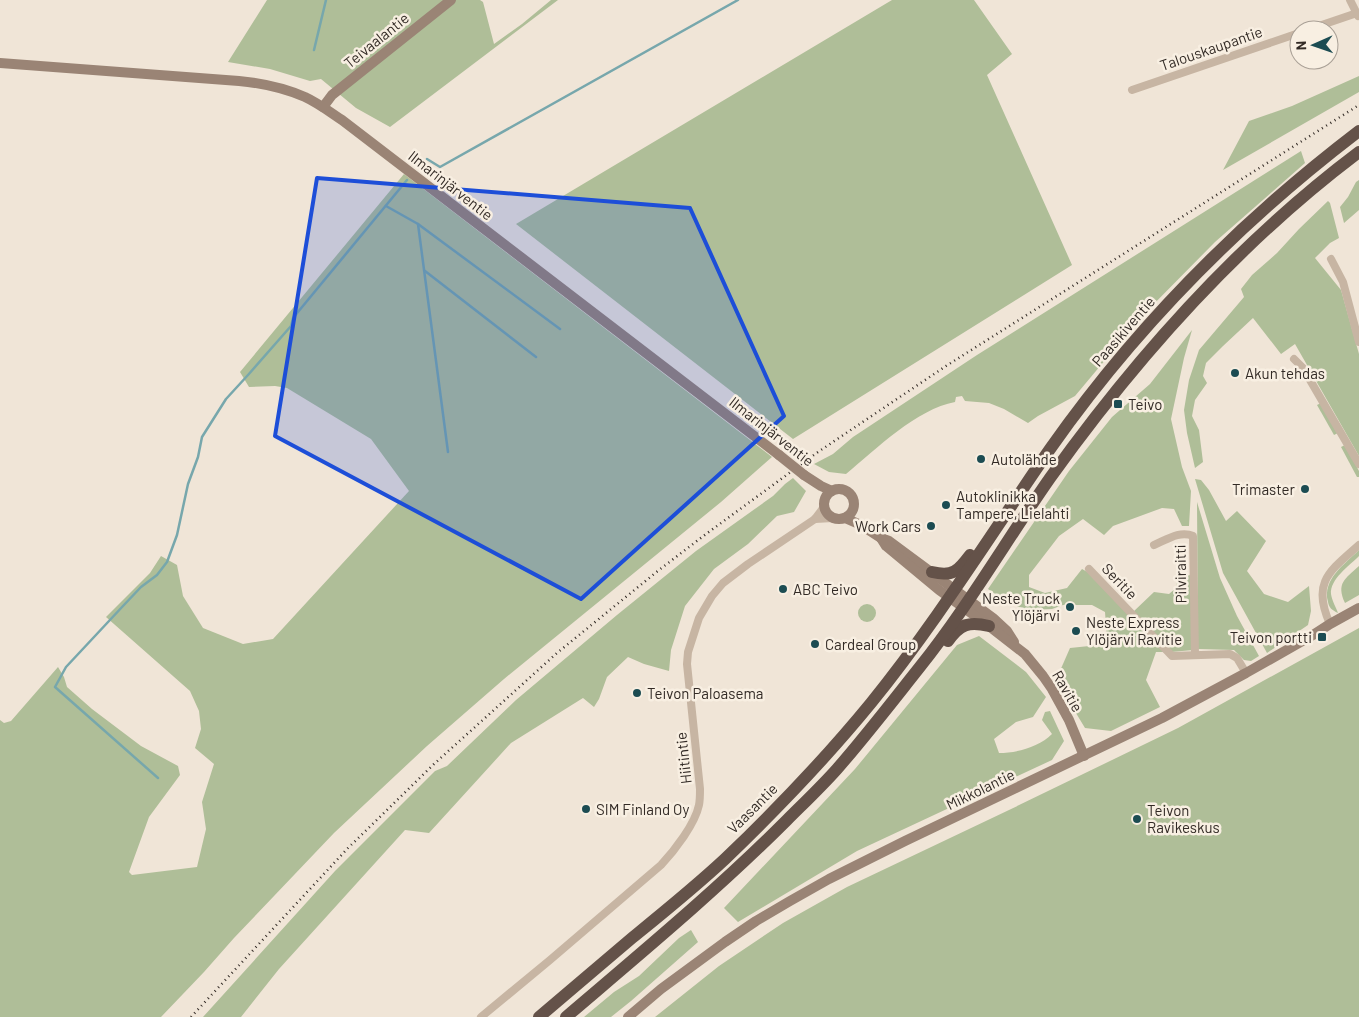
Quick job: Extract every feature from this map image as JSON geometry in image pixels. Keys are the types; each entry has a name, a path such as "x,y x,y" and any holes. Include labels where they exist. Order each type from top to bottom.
{"highway":[{"name":"Paasikiventie","path":"952,594 1050,449 1098,386 1172,300 1213,257 1303,175 1359,131"},
{"path":"566,1017 688,914 734,872 836,769 921,666 966,604 1050,479 1113,394 1158,339 1212,282 1277,221 1315,187 1359,152"},
{"path":"932,572 947,574 956,571 963,565 995,521 1005,516"},
{"name":"Vaasantie","path":"539,1017 678,901 724,860 782,802 870,704 952,594"},
{"path":"921,666 937,655 958,629 974,623 989,626"}],"main road":[{"name":"Teivaalantie","path":"323,107 332,94 451,0"},
{"name":"Ilmarinjärventie","path":"0,63 247,82 283,89 304,97 323,107 363,136 804,475 820,486 832,491"},
{"name":"Ilmarinjärventie","path":"820,486 824,503"},
{"path":"861,525 853,510 853,500 849,493 841,489 832,491 826,496 824,503 826,512 833,518 845,518 861,525 881,538 889,540 932,572 952,594"},
{"path":"845,518 853,510"},
{"path":"881,538 886,546 952,594"},
{"name":"Ravitie","path":"952,594 966,604 993,618 1007,631 1017,647 1052,689 1084,756"},
{"name":"Ravitie","path":"966,604 989,626 1017,647"},
{"name":"Mikkolantie","path":"628,1017 661,989 725,942 756,921 829,879 905,840 1135,732 1246,674 1359,608"}],"street":[{"path":"1339,21 1358,15 1350,0"},
{"name":"Talouskaupantie","path":"1132,90 1289,36"},
{"path":"1332,259 1343,282 1359,342"},
{"path":"1294,359 1303,368 1359,464"},
{"name":"Hiitintie","path":"481,1017 661,865 683,837 695,817 700,804 687,664 688,652 699,618 712,596 724,583 748,564 815,519 824,503"},
{"path":"815,519 833,518"},
{"name":"Pilviraitti","path":"1154,545 1187,533 1193,536 1195,654"},
{"path":"1330,624 1324,612 1322,592 1324,584 1333,568 1359,545"},
{"name":"Seritie","path":"1089,569 1172,656 1195,654"},
{"path":"1195,654 1230,654 1237,658 1246,674"}],"highlighted area":[{"path":"317,178 690,208 784,416 581,599 275,436"}],"green space":[{"path":"267,0 480,0 483,2 494,44 551,0 558,0 390,127 356,108 321,79 310,81 270,69 228,62"},
{"path":"892,0 974,0 1012,54 987,75 1072,265 793,439 516,224"},
{"path":"1359,76 1359,92 1223,170 1249,121 1292,106"},
{"path":"1301,151 1305,163 1215,242 1142,316 1075,396 1028,423 1004,409 989,403 965,401 962,396 956,397 955,402 941,406 912,421 846,474 829,472 814,464 833,454 853,437 977,355"},
{"path":"404,174 772,457 721,502 504,679 427,746 334,833 161,1017 0,1017 0,720 4,723 11,721 58,667 67,687 92,709 141,746 178,766 180,775 149,817 129,872 132,875 197,867 206,829 202,802 214,764 195,748 201,729 199,711 190,691 106,617 150,573 161,556 177,565 183,596 203,628 243,644 273,639 409,491 371,439 287,388 275,386 249,387 240,372"},
{"path":"1359,180 1359,210 1344,223 1340,207"},
{"path":"1328,201 1339,238 1330,243 1315,258 1341,290 1359,354 1359,456 1295,344 1281,354 1253,318 1206,363 1203,376 1207,383 1195,400 1192,416 1199,430 1203,462 1195,468 1184,410 1189,380 1199,350 1244,297 1241,289 1252,275 1277,253"},
{"path":"1192,330 1171,419 1182,467 1191,491 1189,526 1182,526 1174,509 1162,508 1113,526 1104,535 1083,519 1059,536 1029,575 1029,587 1045,593 1067,588 1082,569 1091,574 1165,652 1156,652 1146,680 1160,707 1111,731 1085,728 1056,680 1070,648 1099,645 1107,638 1105,612 1092,605 1063,605 1052,609 1028,610 1008,603 988,589 1069,471 1112,417 1150,384"},
{"path":"1321,403 1338,433 1334,435 1317,405"},
{"path":"1345,445 1359,471 1359,477 1357,477 1341,447"},
{"path":"793,478 806,491 794,512 777,516 748,544 714,569 685,606 671,650 669,671 628,657 607,677 594,707 583,698 511,743 429,833 405,830 279,969 241,1017 203,1017 335,871 435,771 447,766 516,700 617,615 696,551 773,496"},
{"path":"1195,479 1201,480 1209,490 1226,521 1237,511 1266,541 1247,571 1264,594 1288,602 1309,586 1311,611 1308,625 1267,653 1223,573"},
{"path":"1197,502 1220,578 1237,616 1259,656 1251,661 1244,660 1234,650 1198,649"},
{"path":"1359,550 1359,556 1341,573 1332,588 1331,594 1338,613 1331,609 1328,604 1328,586 1341,567"},
{"path":"1359,566 1359,595 1345,603 1341,591 1343,582"},
{"path":"1192,575 1193,650 1171,652 1133,612 1154,592 1169,594 1176,588 1178,576"},
{"path":"867,604 873,607 876,613 873,619 867,622 861,619 858,613 861,607"},
{"name":"Teivon Ravikeskus","path":"1359,628 1359,1017 655,1017 719,966 783,923 847,887 1178,728"},
{"path":"979,636 1026,672 1046,697 1033,717 1016,722 994,739 999,753 1027,748 1047,739 1052,734 1042,720 1045,712 1050,711 1064,741 1052,760 857,851 738,922 724,908 855,769 957,645"},
{"path":"691,930 698,942 631,1001 611,1017 584,1017 614,992 639,976 679,938"}],"waterway":[{"path":"314,50 326,0"},
{"path":"427,159 440,167 738,0"},
{"path":"158,778 55,687 66,667 141,587 157,575 167,562 177,535 188,484 198,457 202,437 226,399 291,326 293,318 407,180"},
{"path":"386,206 418,224 560,329"},
{"path":"418,224 448,452"},
{"path":"425,271 536,357"}],"railway":[{"path":"191,1017 348,848 434,764 557,653 659,570 818,452 946,366 1359,105"}],"place":[{"name":"Akun tehdas","path":"1235,373"},
{"name":"Teivo","path":"1118,404"},
{"name":"Autolähde","path":"981,459"},
{"name":"Trimaster","path":"1305,489"},
{"name":"Autoklinikka Tampere, Lielahti","path":"946,505"},
{"name":"Work Cars","path":"931,526"},
{"name":"ABC Teivo","path":"783,589"},
{"name":"Neste Truck Ylöjärvi","path":"1070,607"},
{"name":"Neste Express Ylöjärvi Ravitie","path":"1076,631"},
{"name":"Teivon portti","path":"1322,637"},
{"name":"Cardeal Group","path":"815,644"},
{"name":"Teivon Paloasema","path":"637,693"},
{"name":"SIM Finland Oy","path":"586,809"},
{"name":"Teivon Ravikeskus","path":"1137,819"}]}
